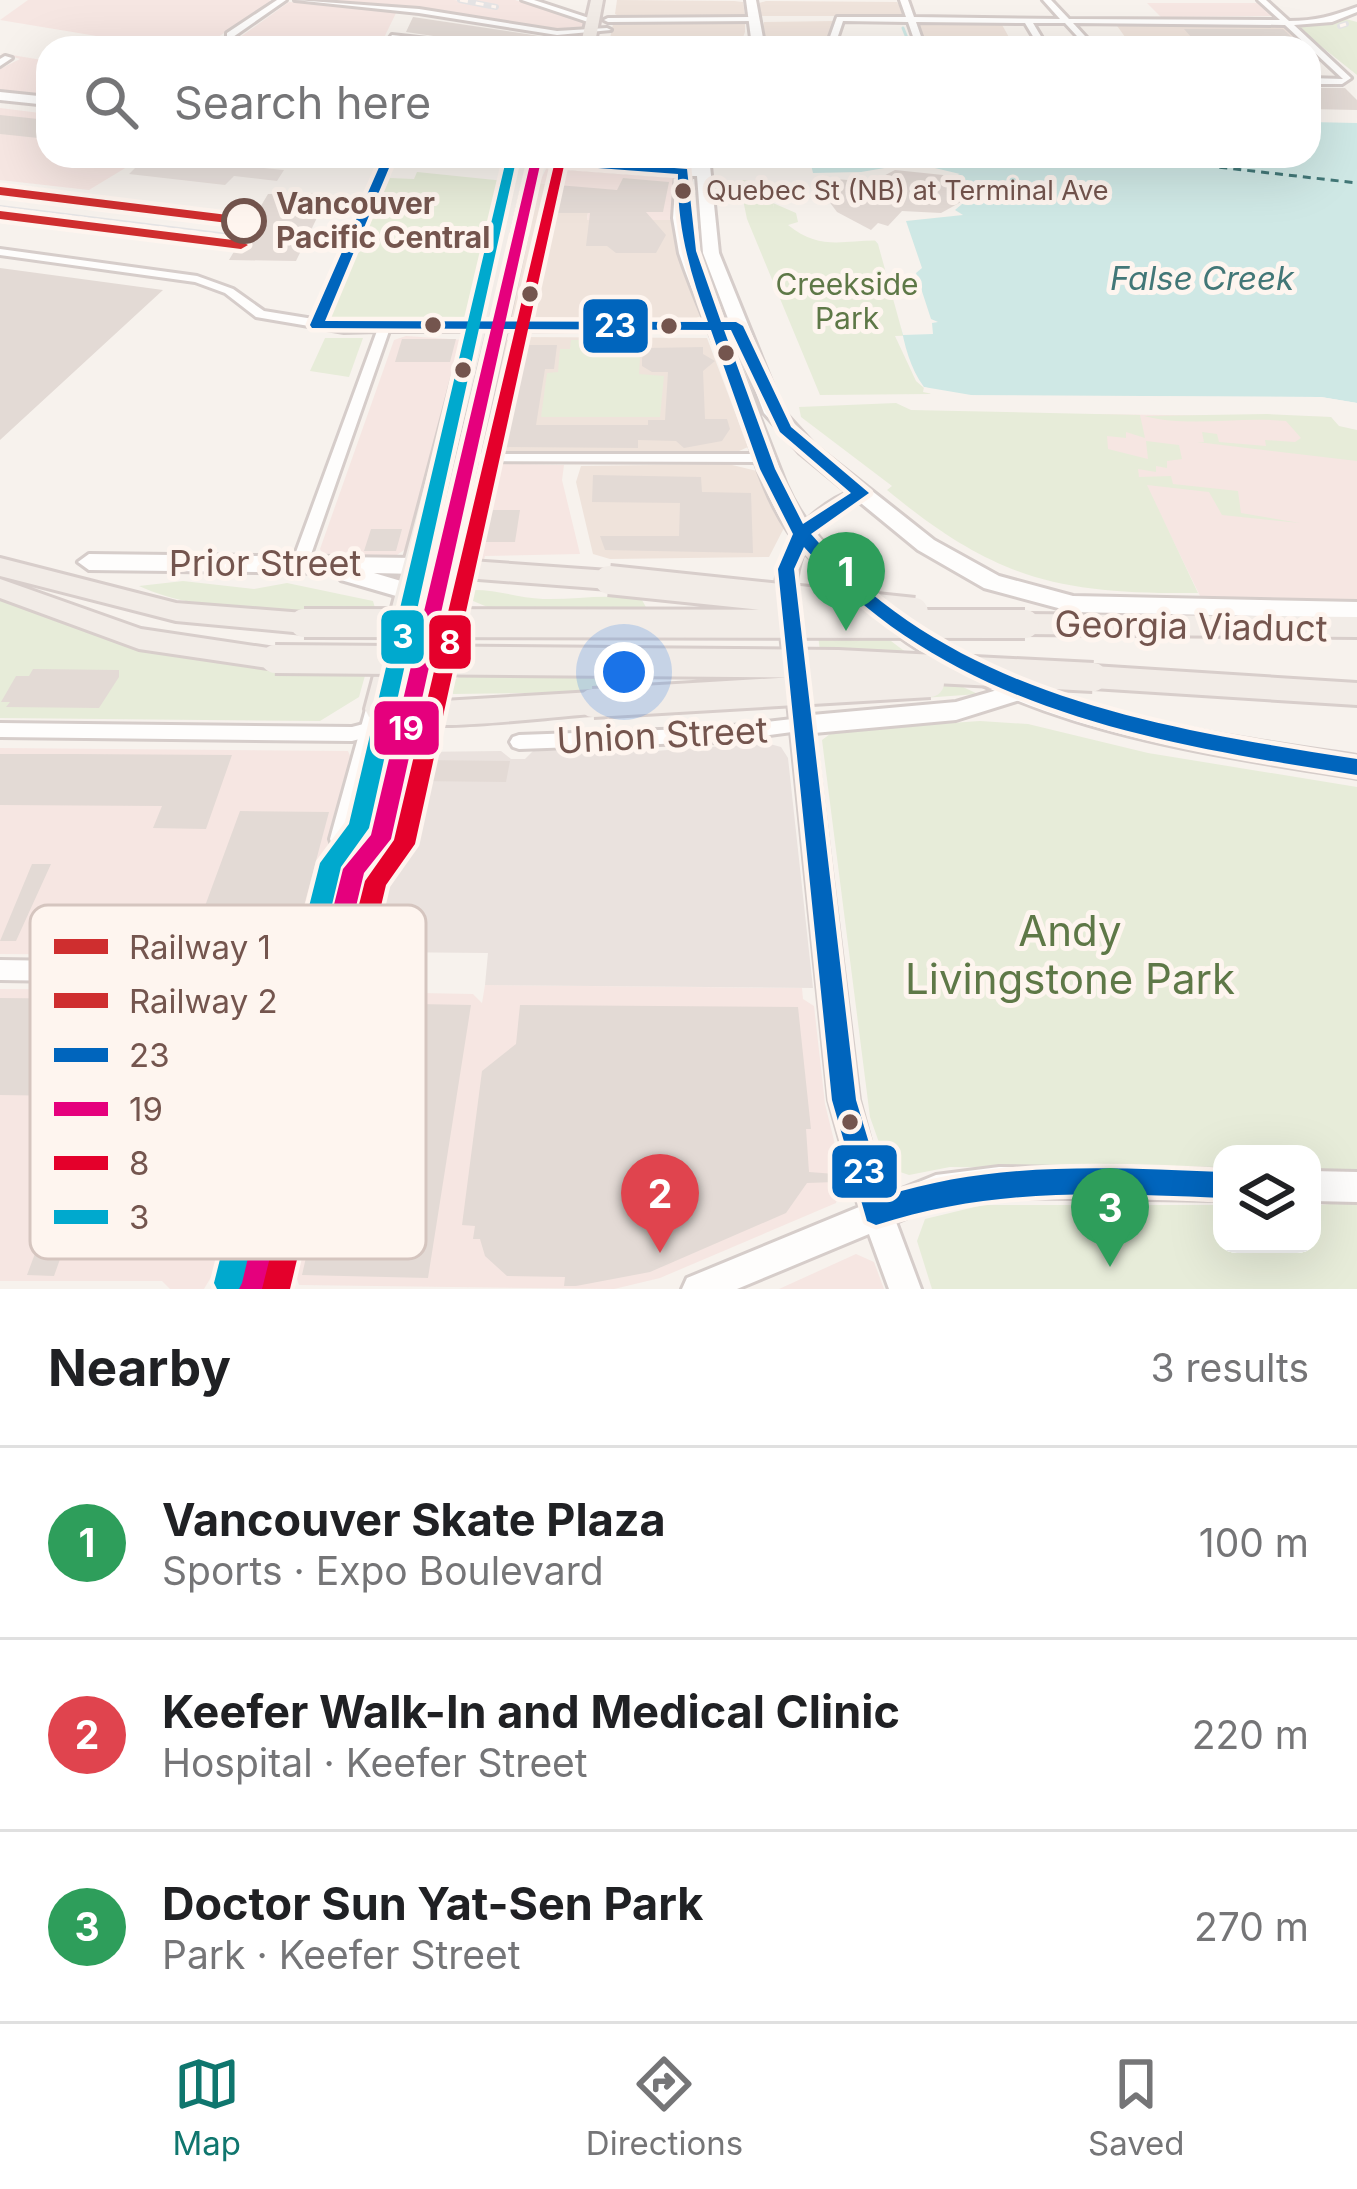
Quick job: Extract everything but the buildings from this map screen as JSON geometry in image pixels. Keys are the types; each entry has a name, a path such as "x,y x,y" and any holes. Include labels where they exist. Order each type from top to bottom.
{"main road":[{"path":"597,0 599,26"},
{"path":"599,26 611,0"},
{"path":"750,36 751,0"},
{"path":"0,100 36,104"},
{"path":"344,905 353,869 381,839 419,714 422,575 526,168"},
{"path":"684,168 682,235 785,429 956,565 1029,594 1120,608 1357,610"},
{"path":"704,168 711,253 765,458 802,532 889,619 953,661 1018,692 1136,730 1357,767"},
{"path":"353,869 344,839 375,721 464,458 486,328"},
{"name":"Prior Street","path":"89,562 300,563 422,575"},
{"path":"0,567 176,612 304,623 1025,624"},
{"path":"422,575 609,580 1025,624"},
{"path":"0,588 157,643 275,658 838,664 1357,694"},
{"name":"Georgia Viaduct","path":"1025,624 1357,627"},
{"path":"375,721 419,714 1093,677"},
{"path":"251,1289 258,1259"}],"street":[{"path":"230,35 282,0"},
{"path":"299,0 410,10 550,32 637,19 744,36"},
{"path":"526,0 599,26"},
{"path":"904,0 917,36"},
{"path":"1047,0 1082,36"},
{"path":"1262,0 1300,36"},
{"path":"834,36 839,20 1328,21 1357,5"},
{"path":"393,36 410,10"},
{"path":"938,20 1069,20"},
{"path":"1028,22 1037,36"},
{"path":"547,36 550,32"},
{"path":"1321,58 1345,80 1321,81"},
{"path":"0,252 197,279 275,318 384,328 729,330"},
{"path":"300,563 384,328"},
{"path":"464,458 765,458"},
{"path":"861,493 802,532 786,569 844,1100 905,1289"},
{"name":"Union Street","path":"519,742 716,735 956,711 1018,692"},
{"path":"0,730 375,721"},
{"path":"0,970 30,970"},
{"path":"698,1289 936,1190 977,1183 1213,1185"},
{"path":"1321,1186 1357,1187"}],"shaded area":[{"path":"28,0 272,2 220,36 97,36 0,20"},
{"path":"325,0 454,0 494,7 469,0 515,0 588,23 583,30 563,30"},
{"path":"617,0 743,2 745,15 621,17 615,14"},
{"path":"766,1 897,2 907,16 759,16 759,3"},
{"path":"289,2 396,13 385,36 242,36"},
{"path":"1147,3 1257,3 1275,16 1161,17"},
{"path":"739,21 745,22 745,32 744,36 610,36 613,24"},
{"path":"836,21 831,36 761,36 764,22"},
{"path":"1001,23 1008,36 923,36 917,25"},
{"path":"1115,23 1282,24 1296,36 1124,36"},
{"path":"0,53 36,59 36,96 0,92 0,69 20,59"},
{"path":"0,108 36,112 36,168 125,168 89,190 0,180"},
{"path":"135,168 284,170 277,181 234,176 225,185 129,174"},
{"path":"546,168 673,174 673,220 587,220 591,189 539,183"},
{"path":"539,183 591,189 587,220 673,220 701,316 690,321 511,317"},
{"path":"406,336 464,340 407,548 394,557 324,556 320,549 394,340"},
{"path":"514,337 707,338 748,447 728,456 485,453 503,342"},
{"path":"1080,414 1331,417 1357,455 1357,599 1201,598 1146,485 1122,482"},
{"path":"492,463 564,465 562,480 580,554 485,556 482,566 457,559 476,472"},
{"path":"728,464 757,471 785,526 769,557 610,559 593,554 576,482 581,466"},
{"path":"766,743 781,747 788,758 813,988 485,985 488,953 426,952 426,905 378,905 416,752 501,751 511,759 525,759 533,751 654,751"},
{"path":"0,748 348,751 352,760 312,905 30,905 30,954 0,954"},
{"path":"485,985 802,988 803,999 814,1006 825,1104 843,1177 836,1203 660,1278 614,1289 299,1285 295,1259 426,1259 426,993 473,994 482,1003"},
{"path":"0,989 30,989 30,1259 222,1259 204,1289 170,1289 162,1281 0,1281"},
{"path":"856,1254 874,1262 884,1289 779,1289"}],"green space":[{"path":"1342,18 1357,22 1357,75 1321,46 1321,36 1308,36 1297,27"},
{"path":"417,172 505,181 470,318 337,321 329,316 390,178 414,179"},
{"name":"Creekside Park","path":"739,180 768,182 774,209 773,203 796,213 798,222 788,225 812,239 886,241 930,335 895,336 916,381 931,394 820,395 747,219"},
{"path":"325,338 363,338 349,377 310,371"},
{"path":"571,340 649,340 641,345 639,374 664,376 660,417 541,417 547,373 558,372 560,349 570,349"},
{"path":"896,403 911,410 1140,415 1145,438 1126,432 1126,438 1107,436 1108,449 1148,459 1146,441 1179,445 1182,459 1167,461 1167,468 1156,466 1156,472 1138,469 1139,477 1171,476 1173,484 1238,491 1241,513 1300,523 1222,515 1209,492 1147,485 1198,593 1106,590 1031,576 962,544 926,520 887,490 892,486 801,417 799,407"},
{"path":"1144,416 1331,417 1339,426 1357,430 1357,461 1197,442 1204,442 1202,432 1217,434 1219,442 1266,446 1265,440 1295,442 1301,438 1286,421 1179,421"},
{"path":"809,566 888,638 930,669 978,694 827,705"},
{"path":"183,581 254,589 287,583 373,601 375,608 371,613 222,607 139,586"},
{"path":"474,590 543,599 629,598 642,600 647,609 639,616 504,614 466,598"},
{"path":"0,598 179,653 268,667 366,672 359,697 320,721 0,718"},
{"path":"472,670 628,675 641,684 586,692 453,694 450,682"},
{"name":"Andy Livingstone Park","path":"980,721 1028,724 1148,753 1357,787 1357,1172 1321,1171 1321,1145 1213,1145 1213,1170 950,1167 909,1175 888,1168 870,1117 822,740 834,731"},
{"path":"1357,1201 1357,1289 932,1289 917,1241 925,1219 983,1205 1213,1205 1213,1253 1321,1253 1321,1205"}],"water":[{"name":"False Creek","path":"1321,122 1357,123 1357,403 1321,397 953,395 924,387 908,354 892,279 878,244 802,171 1321,168"}],"pier":[{"path":"799,168 812,168 813,173 935,168 960,174 953,177 963,185 968,199 955,210 963,215 906,221 922,268 916,273 931,319 938,322 932,323 933,334 903,335 878,244 857,219 826,203"},
{"path":"924,387 977,396 1321,397 1357,403 1357,408 1319,402 956,399 923,392"}],"waterway":[{"path":"903,28 906,36"}],"ferry route":[{"path":"1226,168 1357,183"}],"railway":[{"path":"460,0 496,7"},
{"path":"1340,26 1346,24"},
{"path":"0,188 246,217"},
{"path":"0,208 235,237"}],"rail line":[{"name":"1","path":"0,191 244,221"},
{"name":"2","path":"0,215 241,245"}],"transit line":[{"name":"23","path":"384,168 317,325 736,326 785,429 861,493 802,532 786,569 844,1100 876,1212 918,1198 1004,1184 1090,1180 1213,1185"},
{"name":"3","path":"321,905 331,863 359,828 509,168"},
{"name":"19","path":"345,905 354,869 381,839 534,168"},
{"name":"8","path":"370,905 376,881 404,844 558,168"},
{"name":"23","path":"642,168 683,171 690,251 760,450 795,524 858,590 912,632 1029,694 1157,732 1357,767"},
{"name":"3","path":"228,1283 234,1259"},
{"name":"19","path":"251,1289 258,1259"},
{"name":"8","path":"276,1289 283,1259"}],"place":[{"name":"Quebec St (NB) at Terminal Ave","path":"683,191"},
{"name":"Vancouver Pacific Central","path":"244,221"},
{"name":"Vancouver Skate Plaza","path":"846,631"},
{"name":"Keefer Walk-In and Medical Clinic","path":"660,1253"},
{"name":"Doctor Sun Yat-Sen Park","path":"1110,1267"}]}
